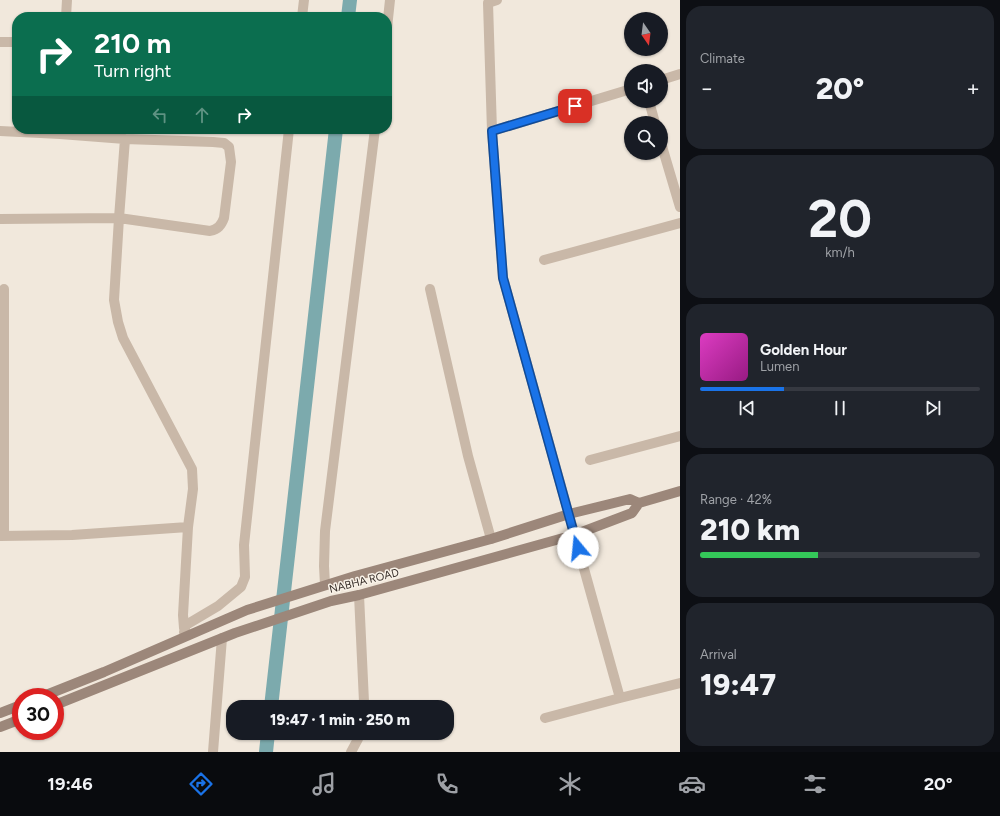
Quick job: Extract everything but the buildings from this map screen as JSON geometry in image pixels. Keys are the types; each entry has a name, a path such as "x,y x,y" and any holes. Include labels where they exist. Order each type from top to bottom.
{"main road":[{"name":"NABHA ROAD","path":"64,701 235,633 332,601 359,595 574,535 632,513 639,503 680,491"},
{"path":"64,688 104,672 184,632 247,610 322,586 491,539 569,514 630,499 639,503"},
{"path":"0,713 12,708"},
{"path":"0,728 12,723"}],"street":[{"path":"66,12 67,0"},
{"path":"303,12 304,0"},
{"path":"389,12 390,0"},
{"path":"496,0 488,3 492,131 503,278 620,698"},
{"path":"0,42 12,42"},
{"path":"668,78 680,74"},
{"path":"492,131 624,91"},
{"path":"0,131 12,131"},
{"path":"0,219 119,218 210,230 217,229 221,225 224,218 231,162 229,147 224,143 125,139 84,134"},
{"path":"184,632 186,625 205,615 241,587 245,577 244,545 288,134"},
{"path":"322,586 325,531 375,134"},
{"path":"125,139 114,300 123,338 192,469 193,489 188,527 184,632"},
{"path":"666,160 680,207"},
{"path":"544,260 680,223"},
{"path":"4,289 2,536 72,535 188,527"},
{"path":"430,289 468,456 491,539"},
{"path":"590,460 680,436"},
{"path":"359,595 364,700"},
{"path":"213,752 222,638"},
{"path":"545,718 680,684"},
{"path":"351,752 357,740"}],"waterway":[{"path":"349,12 350,0"},
{"path":"272,700 335,134"},
{"path":"266,752 267,740"}],"route":[{"path":"575,106 492,131 503,278 578,548"}]}
